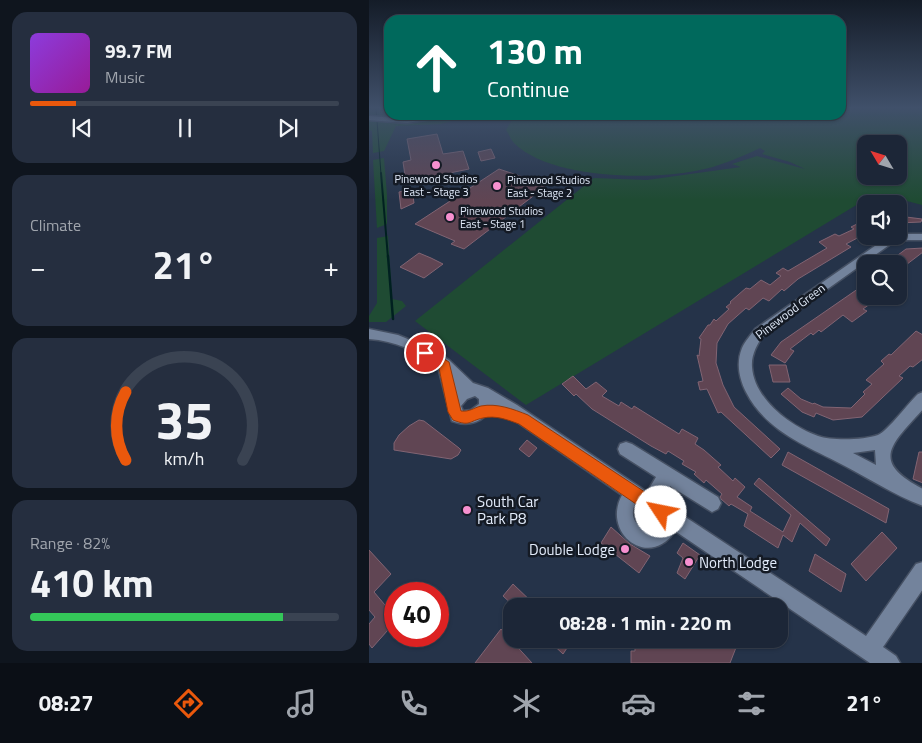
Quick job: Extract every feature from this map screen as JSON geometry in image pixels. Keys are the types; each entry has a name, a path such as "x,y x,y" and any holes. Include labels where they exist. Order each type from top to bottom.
{"street":[{"name":"Pinewood Green","path":"922,237 908,237 889,241 759,332 752,340 748,349 745,366 750,388 764,408 784,427 922,498"},
{"path":"369,334 399,340 445,365 458,380 472,390 481,391 486,396 512,410 889,663"},
{"path":"445,365 455,414 463,418 472,417 481,412 487,404 486,396"},
{"path":"454,406 460,396 472,390"},
{"path":"885,440 922,398"},
{"path":"481,412 502,412 523,419"},
{"name":"Pinewood Green","path":"816,442 839,447 885,440 881,452 883,462 898,485"},
{"path":"626,449 712,503"},
{"path":"650,504 667,475"},
{"path":"633,493 624,508 625,522 632,532 643,539 652,540 661,535 672,519"},
{"path":"869,649 922,571"}],"green space":[{"path":"372,138 390,138 384,151 373,153"},
{"path":"511,138 857,138 857,185 907,185 907,138 922,138 922,205 907,201 907,195 857,195 857,205 526,405 415,321 594,178 647,180 741,167 732,164 757,156 805,169 790,162 762,154 765,151 760,148 736,159 695,171 675,174 627,176 575,170 551,164 530,155 514,143"},
{"path":"384,158 387,224 377,228 373,160"},
{"path":"388,236 392,299 402,301 406,306 386,322 369,322 369,316 377,303 377,238"}],"building":[{"name":"Pinewood Studios East - Stage 3","path":"438,138 443,154 463,151 469,169 406,182 403,162 411,160 407,139"},
{"path":"491,149 495,158 481,161 478,152"},
{"path":"499,169 529,179 526,181 545,187 464,249 451,244 455,241 415,224"},
{"path":"412,189 414,203 401,209 399,192"},
{"path":"907,217 922,219 921,222 907,223"},
{"path":"857,224 857,238 846,244 851,247 798,279 784,291 782,289 769,301 763,298 749,310 746,308 728,324 717,343 716,363 723,385 734,407 780,449 771,458 721,412 718,413 707,389 700,390 698,382 703,381 697,355 699,356 701,339 699,338 708,325 714,319 716,321 729,309 726,307 730,302 746,288 750,289 761,280 770,285 781,276 776,273 783,268 788,271 827,248 819,242 835,234 839,236 854,229 851,227"},
{"path":"923,248 923,252 907,264 907,255 898,255 906,249"},
{"path":"419,253 443,264 424,278 400,267"},
{"path":"857,290 857,305 869,305 863,309 867,311 852,322 843,315 821,332 819,330 813,335 811,333 790,349 794,351 785,363 771,355 781,342"},
{"path":"916,331 923,335 923,359 913,367 910,366 899,376 903,378 862,417 833,420 816,413 814,417 802,412 781,394 788,388 801,399 813,404 823,407 851,408 865,394 863,392 872,384 866,380 884,364 881,361 889,354 891,355"},
{"path":"769,365 786,365 790,382 773,382"},
{"path":"573,376 586,389 596,382 607,391 602,396 619,406 621,402 632,409 634,406 679,434 682,429 698,438 695,444 721,465 718,467 733,481 735,478 745,487 737,497 752,507 750,511 783,532 791,515 754,484 759,478 830,539 826,546 800,523 792,542 783,535 778,548 744,526 748,514 731,504 729,506 721,499 722,494 706,480 704,483 694,474 696,472 682,464 684,461 668,451 666,454 651,446 592,409 576,394 574,396 562,384"},
{"path":"419,420 424,421 459,448 461,450 458,455 451,459 394,450 394,443 399,435"},
{"path":"527,440 537,448 529,457 519,449"},
{"path":"788,452 889,509 886,523 782,465"},
{"path":"919,452 923,452 923,483 913,479"},
{"name":"Double Lodge","path":"611,527 630,544 650,556 639,573 601,543"},
{"path":"882,532 897,548 866,581 851,564"},
{"name":"North Lodge","path":"683,543 700,555 685,579 677,573 683,558 677,553"},
{"path":"369,550 391,574 374,592 384,604 384,634 372,648 369,644 369,624 375,617 369,610"},
{"path":"815,554 846,574 841,592 809,571"},
{"path":"513,584 528,598 505,598 503,596"},
{"path":"501,629 503,631 503,648 518,648 532,663 475,663"},
{"path":"557,648 567,648 563,654"},
{"path":"635,648 736,648 730,663 631,663 631,651 635,651"}],"waterway":[{"path":"378,138 381,174"},
{"path":"381,173 388,258"},
{"path":"388,256 393,319"}],"place":[{"name":"Pinewood Studios East - Stage 3","path":"436,165"},
{"name":"Pinewood Studios East - Stage 2","path":"497,186"},
{"name":"Pinewood Studios East - Stage 1","path":"450,217"},
{"name":"South Car Park P8","path":"467,510"},
{"name":"Double Lodge","path":"625,549"},
{"name":"North Lodge","path":"689,562"}],"route":[{"path":"425,353 445,365 454,412 457,416 469,418 481,412 502,412 523,419 661,512"}]}
